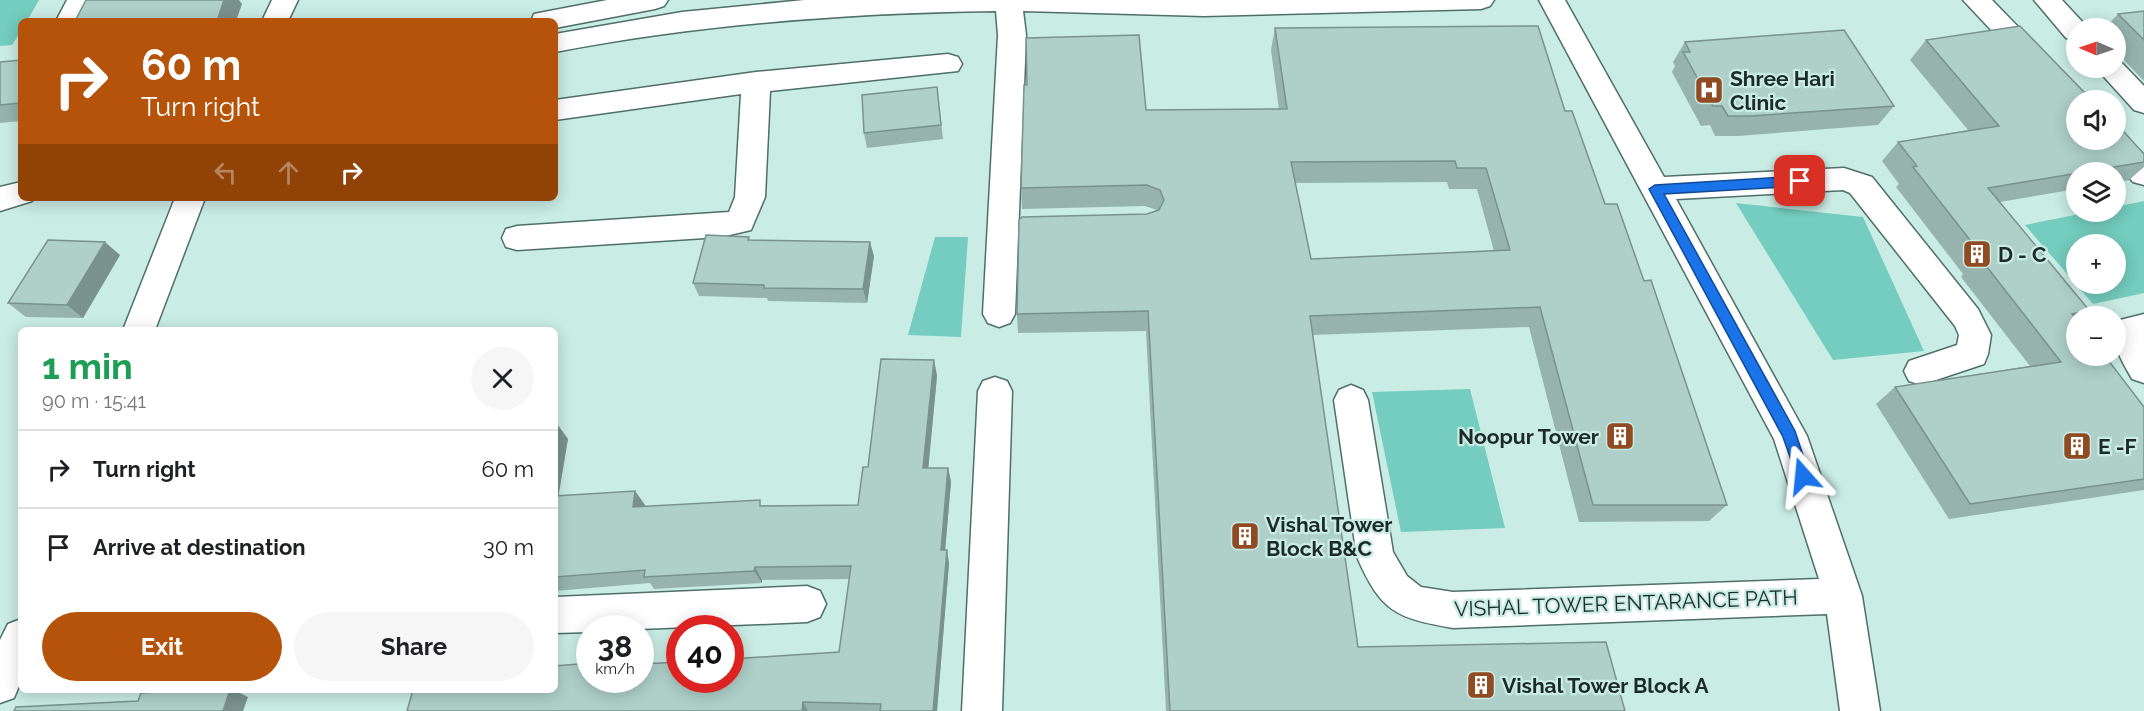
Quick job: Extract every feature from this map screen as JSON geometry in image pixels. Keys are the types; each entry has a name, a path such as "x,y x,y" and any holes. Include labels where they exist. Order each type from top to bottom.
{"street":[{"path":"71,18 80,0"},
{"path":"276,18 285,0"},
{"path":"558,18 656,0"},
{"path":"558,42 719,15 887,5 1007,1 1076,2 1160,8 1287,7 1481,0"},
{"path":"1552,0 1790,436 1843,597 1860,711"},
{"path":"1976,0 2066,93"},
{"path":"2047,0 2066,20"},
{"path":"999,314 1015,223 1012,35 1007,1"},
{"path":"558,110 756,82 948,64"},
{"path":"2120,78 2144,103"},
{"path":"517,238 740,222 750,197 756,82"},
{"path":"2121,150 2144,174"},
{"path":"1655,189 1844,179 1861,185 1967,318 1975,335 1972,354 1921,371"},
{"path":"0,199 18,194"},
{"path":"141,327 189,201"},
{"path":"2144,327 2132,330 2128,343 2144,369"},
{"path":"982,711 995,391"},
{"name":"VISHAL TOWER ENTARANCE PATH","path":"1351,400 1375,556 1394,588 1413,603 1453,610 1843,597"},
{"path":"558,615 807,604"},
{"path":"0,684 18,644"}],"green space":[{"path":"0,0 39,0 29,18 18,18 18,36 12,45 0,46"},
{"path":"2144,201 2144,293 2093,304 2084,294 2126,294 2126,234 2066,234 2066,273 2025,225 2066,217 2066,222 2126,222 2126,205"},
{"path":"1736,203 1863,217 1924,351 1833,360"},
{"path":"935,237 968,237 961,337 908,335"},
{"path":"1470,389 1505,528 1401,532 1372,392"}],"building":[{"path":"86,0 224,0 218,18 77,18"},
{"path":"2144,11 2144,40 2126,22 2126,18 2118,14"},
{"path":"1538,26 1565,111 1572,111 1605,204 1617,204 1644,281 1651,280 1727,505 1593,505 1540,307 1310,316 1358,647 1606,642 1625,711 1170,711 1148,311 1017,314 1019,220 1022,217 1147,214 1159,210 1164,200 1160,190 1147,185 1021,188 1024,85 1027,85 1026,38 1139,35 1146,110 1287,109 1275,28","holes":["1455,161 1457,168 1486,168 1510,250 1311,259 1291,162"]},
{"path":"2020,26 2066,73 2066,78 2070,78 2082,90 2066,90 2066,150 2126,150 2126,134 2144,154 2144,162 2126,165 2126,162 2066,162 2066,175 1988,188 2066,282 2066,294 2076,294 2086,306 2066,306 2066,366 2113,366 2144,407 2144,479 1970,504 1895,387 2061,362 1980,258 1984,258 1913,167 1917,166 1898,142 1999,126 1926,40"},
{"path":"1844,30 1894,106 1728,116 1722,106 1713,106 1683,52 1690,52 1685,42"},
{"path":"18,60 18,103 0,105 0,62"},
{"path":"937,87 941,125 864,133 862,95"},
{"path":"706,235 749,237 748,240 870,242 863,289 764,288 764,285 693,283"},
{"path":"48,240 105,242 67,305 8,303"},
{"path":"881,359 934,360 923,468 948,468 941,550 947,550 933,711 880,711 881,704 803,702 802,711 407,711 412,693 558,693 558,666 576,664 576,693 654,693 654,663 666,663 666,693 744,693 744,658 839,652 851,566 755,567 754,571 644,577 645,570 558,577 558,496 635,491 633,507 760,500 760,506 858,505 863,467 868,467"},
{"path":"141,693 229,693 223,711 14,711 16,707 138,701"}],"place":[{"name":"Shree Hari Clinic","path":"1709,90"},
{"name":"D - C","path":"1977,254"},
{"name":"Noopur Tower","path":"1620,436"},
{"name":"E -F","path":"2077,446"},
{"name":"Vishal Tower Block B&C","path":"1245,536"},
{"name":"Vishal Tower Block A","path":"1481,685"}],"route":[{"path":"1800,181 1655,189 1790,436 1803,476"}]}
